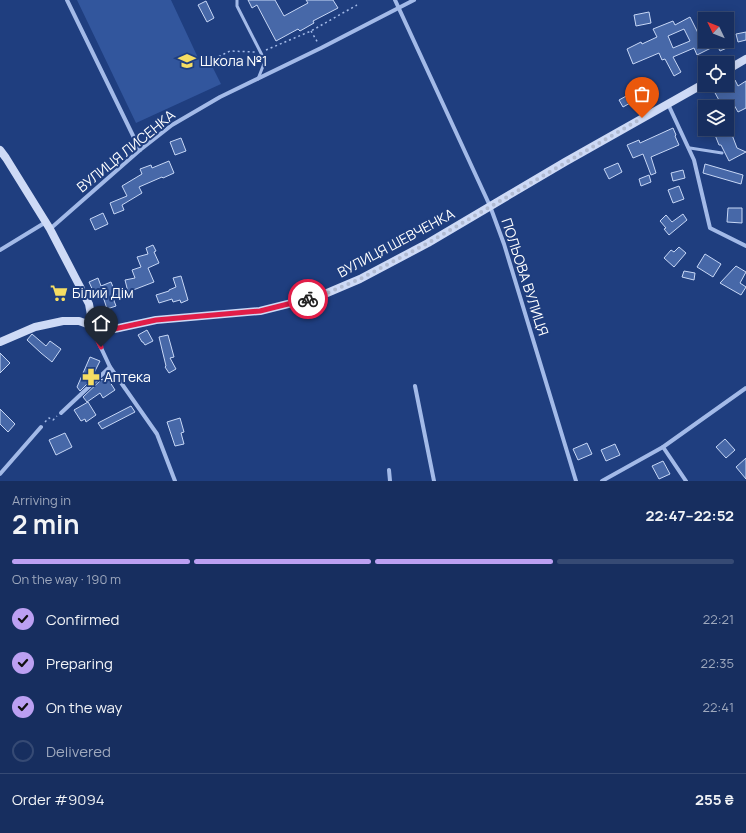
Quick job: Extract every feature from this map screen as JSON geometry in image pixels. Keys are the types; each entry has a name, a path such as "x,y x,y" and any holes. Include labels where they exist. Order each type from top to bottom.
{"street":[{"path":"67,0 140,150"},
{"name":"ПОЛЬОВА ВУЛИЦЯ","path":"395,0 490,206 504,244 576,481"},
{"name":"ВУЛИЦЯ ЛИСЕНКА","path":"0,250 48,226 172,125 220,97 321,48 414,0"},
{"path":"734,66 746,59"},
{"name":"ВУЛИЦЯ ШЕВЧЕНКА","path":"0,342 35,326 63,321 79,321 93,326 114,329 156,320 260,311 320,296 360,279 428,243 698,87"},
{"path":"668,104 690,148 710,228 746,246"},
{"path":"0,150 48,226 89,304 96,337 110,367 157,434 176,481"},
{"path":"60,413 110,367"},
{"path":"415,386 434,481"},
{"path":"602,481 663,447 746,388"},
{"path":"1,471 41,427"},
{"path":"663,447 686,481"},
{"path":"389,470 390,481"}],"lane":[{"path":"237,0 237,6 265,61 258,79"},
{"path":"690,148 722,153"}],"path":[{"path":"210,60 230,51 261,52 311,31 357,5"},
{"path":"311,31 321,48"},
{"path":"49,418 53,420"}],"shaded area":[{"path":"77,0 171,0 200,62 208,58 221,84 136,123"}],"building":[{"path":"248,0 275,0 284,16 308,3 306,0 333,0 338,8 313,21 314,23 300,31 298,29 276,41 257,5 252,8"},
{"path":"206,1 214,18 207,22 198,5"},
{"path":"649,12 651,23 636,26 634,15"},
{"path":"690,17 698,33 698,48 711,48 697,55 694,48 673,57 681,72 674,76 665,59 662,60 659,53 633,64 627,49 641,42 642,44 657,37 653,29 673,21 675,25","holes":["684,29 690,41 673,48 668,36"]},
{"path":"746,32 746,40 738,42 736,34"},
{"path":"718,48 727,48 720,51"},
{"path":"734,81 738,86 746,81 746,108 738,112 734,105 734,100 719,100 715,92 734,92"},
{"path":"628,95 632,102 623,107 619,100"},
{"path":"673,128 679,145 651,157 656,173 651,175 643,154 633,158 627,145 639,140 640,143"},
{"path":"715,136 732,136 737,148 746,152 729,161 721,145 719,145"},
{"path":"181,138 186,151 175,155 170,142"},
{"path":"169,161 174,173 139,187 142,193 122,205 124,210 114,214 110,203 127,196 122,186 142,174 140,169 151,165 152,168"},
{"path":"618,163 622,172 609,179 604,169"},
{"path":"705,164 743,175 741,184 703,173"},
{"path":"683,170 685,178 673,181 671,173"},
{"path":"649,175 651,182 641,186 639,179"},
{"path":"679,186 684,199 673,203 668,190"},
{"path":"728,208 742,208 742,223 727,222"},
{"path":"103,213 108,224 95,230 90,219"},
{"path":"683,214 687,220 669,235 664,229 666,228 660,221 666,215 672,222"},
{"path":"153,245 156,251 154,252 159,263 148,268 154,282 128,292 125,280 135,278 132,270 141,267 137,257 148,254 146,248"},
{"path":"679,247 686,253 674,267 664,258 671,250 674,252"},
{"path":"705,254 721,264 713,277 697,267"},
{"path":"736,266 746,272 740,283 746,287 741,295 720,283"},
{"path":"684,271 695,273 694,280 682,277"},
{"path":"181,276 188,300 181,303 180,300 173,302 172,299 159,303 156,295 176,287 173,278"},
{"path":"98,278 101,286 111,282 117,297 113,298 116,306 107,309 101,290 94,293 89,282"},
{"path":"147,330 153,341 145,345 138,335"},
{"path":"32,334 46,346 50,341 61,349 52,362 27,340"},
{"path":"168,335 174,357 170,358 176,369 169,373 165,367 159,337"},
{"path":"0,353 10,363 0,373"},
{"path":"90,357 100,361 93,375 95,376 80,391 77,387"},
{"path":"102,379 106,381 108,379 115,390 103,398 100,393 87,402 83,397"},
{"path":"88,402 96,415 86,422 85,419 81,421 74,410"},
{"path":"131,406 135,412 102,429 98,423"},
{"path":"0,409 15,424 8,432 0,424"},
{"path":"180,418 184,432 181,433 184,444 175,446 167,422"},
{"path":"65,433 72,447 56,455 49,440"},
{"path":"725,439 735,450 726,458 716,447"},
{"path":"587,443 592,454 578,460 573,449"},
{"path":"615,444 620,455 606,461 601,450"},
{"path":"746,458 746,479 736,467"},
{"path":"663,461 670,474 659,479 652,466"}],"way so far":[{"path":"308,299 320,296 360,279 428,243 642,118"}],"place":[{"name":"Школа №1","path":"187,61"},
{"name":"Білий Дім","path":"59,293"},
{"name":"Аптека","path":"91,377"}],"route":[{"path":"101,347 93,326 114,329 156,320 260,311 308,299"}]}
